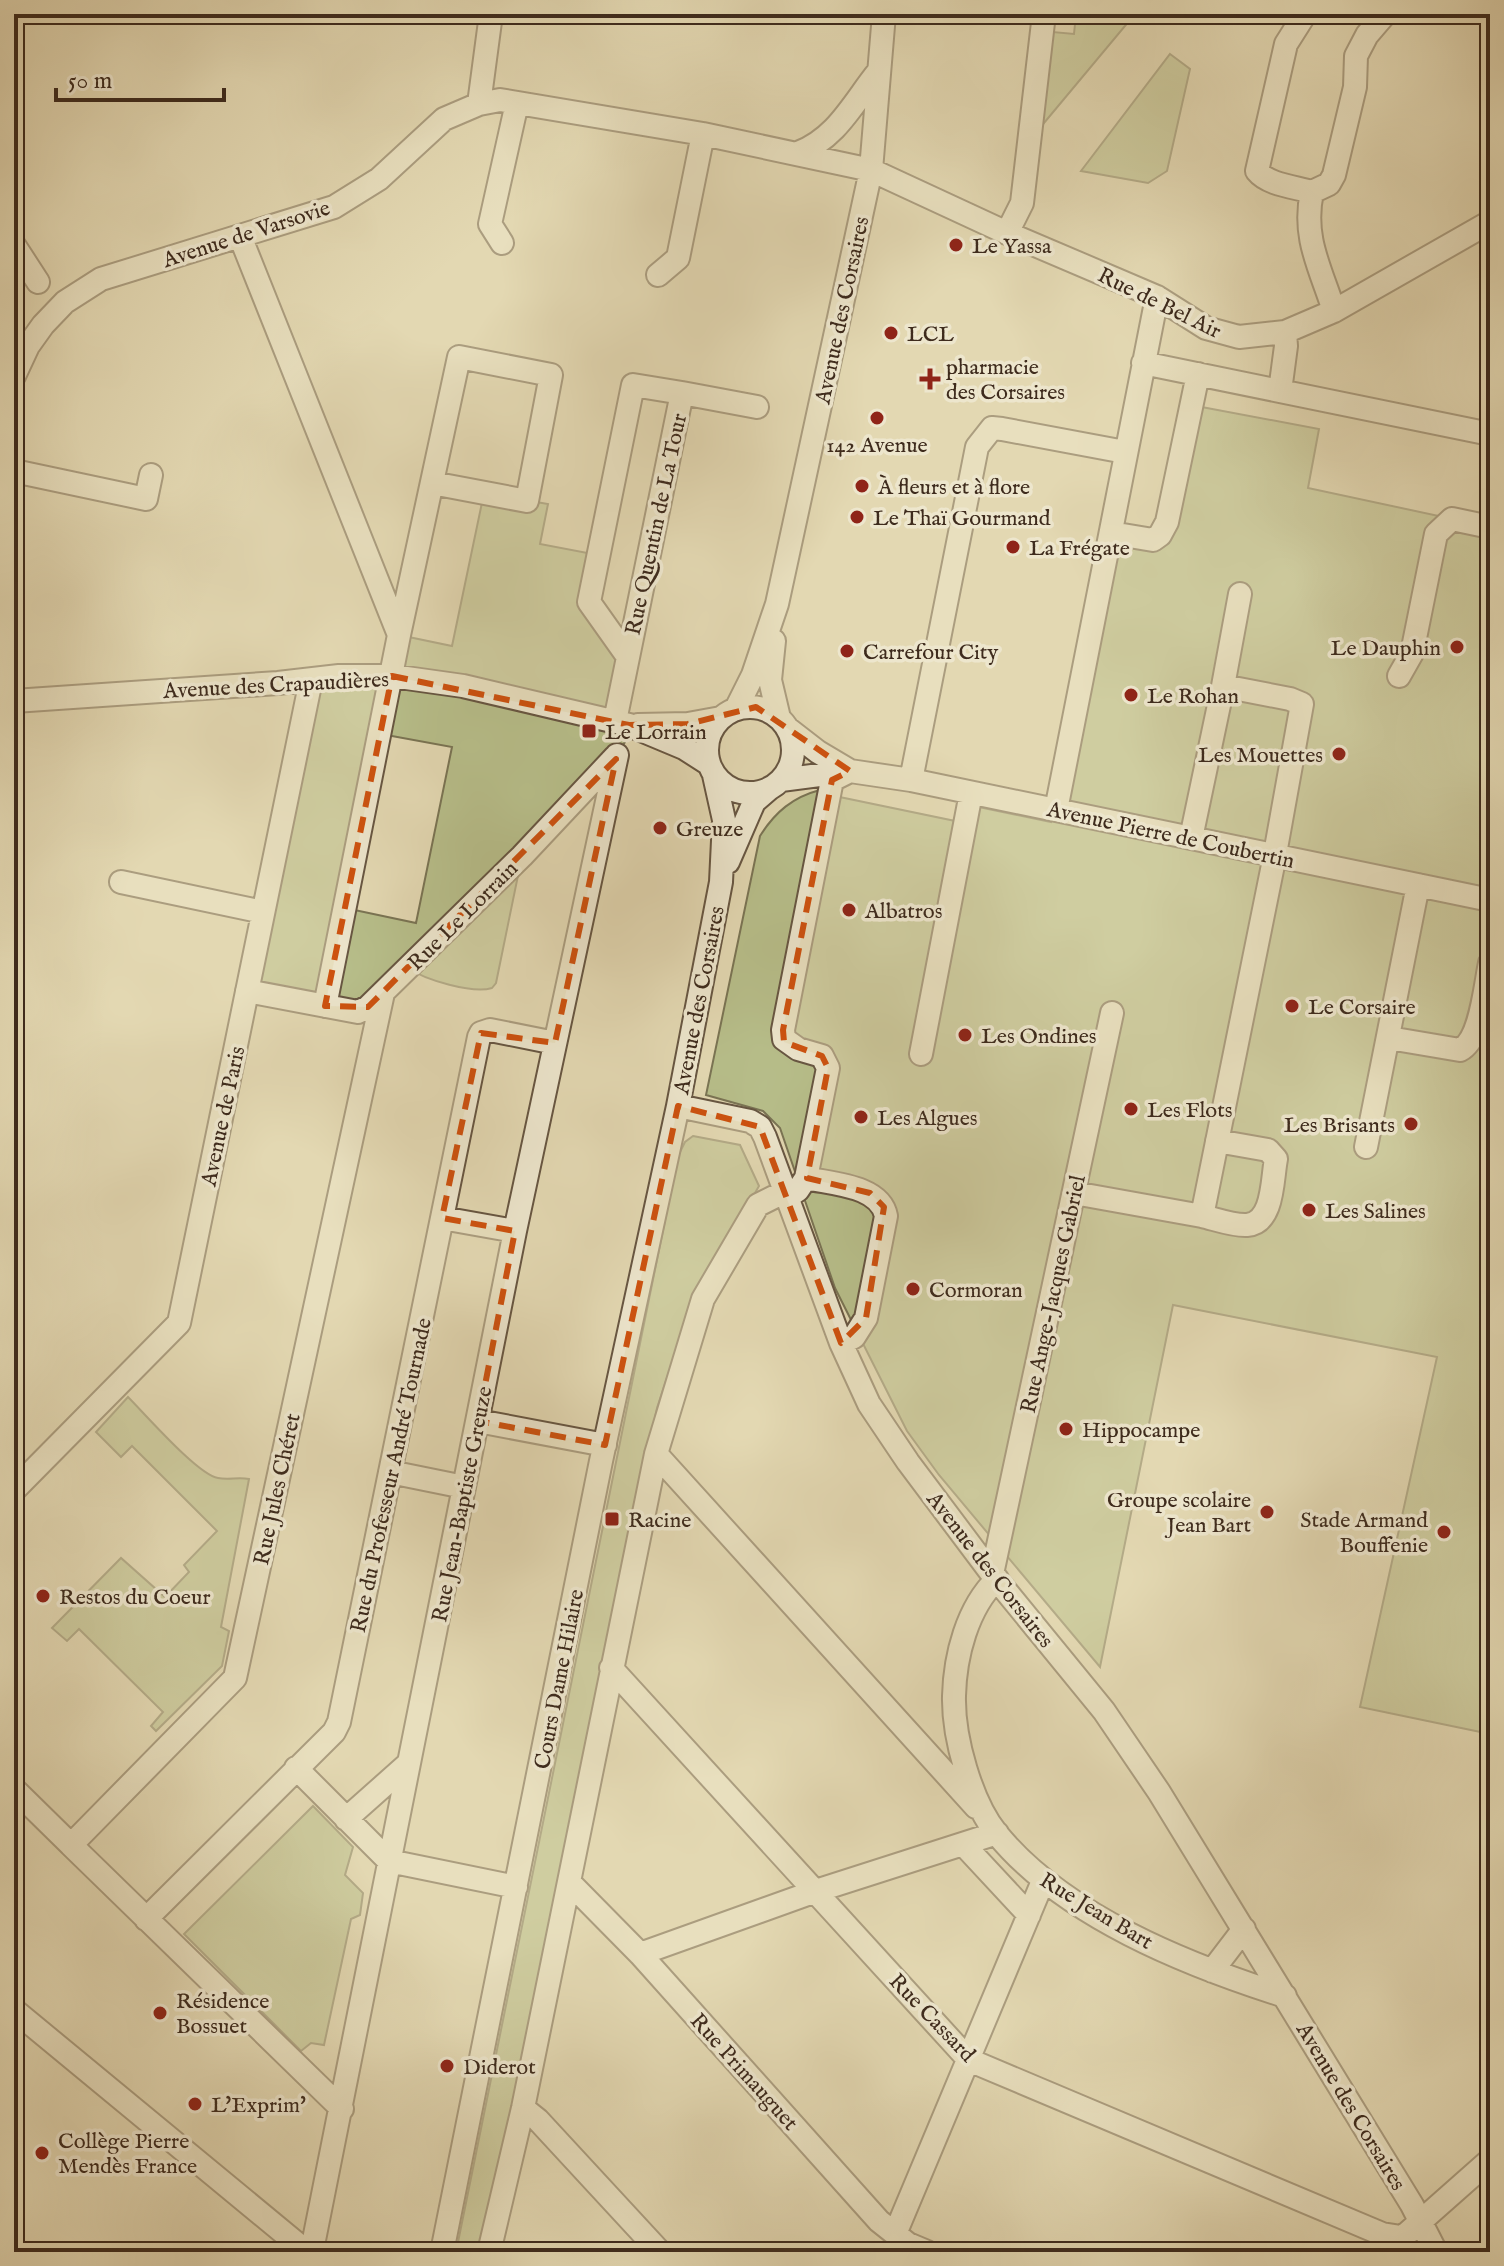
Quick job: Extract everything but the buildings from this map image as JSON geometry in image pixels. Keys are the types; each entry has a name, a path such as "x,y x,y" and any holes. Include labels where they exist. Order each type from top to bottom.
{"street":[{"path":"479,104 491,14"},
{"name":"Avenue des Corsaires","path":"728,714 753,675 777,604 871,170 884,14"},
{"path":"1007,233 1022,203 1044,14"},
{"path":"1305,14 1286,44 1257,171 1260,176 1312,192 1329,184 1334,175 1355,87 1356,56 1367,35 1385,14"},
{"path":"798,153 825,139 843,121 878,72"},
{"name":"Avenue de Varsovie","path":"14,376 28,346 43,325 65,302 101,279 334,207 379,179 444,119 479,104 500,100 703,134 871,170"},
{"path":"502,243 490,224 517,103"},
{"path":"658,275 678,258 703,134"},
{"name":"Rue de Bel Air","path":"871,170 1157,297 1194,322 1239,337 1285,332 1334,311 1490,222"},
{"path":"1312,192 1312,249 1334,311"},
{"path":"240,236 399,635"},
{"path":"14,245 38,282"},
{"path":"1056,810 1157,297"},
{"path":"1280,391 1285,332"},
{"path":"325,1006 399,635 459,357 551,375 527,501 432,483"},
{"path":"1143,363 1490,434"},
{"path":"1111,533 1153,540 1160,535 1167,522 1198,374"},
{"name":"Rue Quentin de La Tour","path":"622,723 628,657 682,393 633,385 589,602 628,657"},
{"path":"682,393 757,407"},
{"path":"911,780 977,447 984,435 992,428 1002,429 1125,452"},
{"path":"14,471 146,499 151,475"},
{"path":"1399,676 1412,653 1436,534 1452,519 1490,527"},
{"path":"1191,838 1240,594"},
{"name":"Avenue des Corsaires","path":"777,604 770,680 783,723"},
{"name":"Avenue des Crapaudières","path":"14,701 339,676 392,676 463,686 622,723 684,748 712,770"},
{"name":"Avenue de Paris","path":"14,1490 179,1323 311,680"},
{"path":"1202,1216 1302,704 1223,686"},
{"path":"756,707 769,710 783,723 793,749 788,771 775,784 745,793 733,790 712,770 707,740 728,714 756,707"},
{"name":"Avenue des Crapaudières","path":"622,723 688,724 728,714"},
{"name":"Rue Le Lorrain","path":"247,991 358,1012 368,1007 522,856 617,755 625,742 622,723"},
{"name":"Avenue Pierre de Coubertin","path":"783,723 818,752 850,771"},
{"name":"Rue Jean-Baptiste Greuze","path":"305,2251 314,2240 342,2109 515,1231 617,755"},
{"name":"Avenue des Corsaires","path":"712,770 724,820 721,882 678,1106 750,1121 760,1127 841,1343 869,1404 908,1462 995,1577 1104,1711 1159,1792 1421,2221 1436,2252"},
{"path":"489,2252 523,2108 656,1454 703,1299 758,1205 798,1190 806,1178 828,1068 822,1056 798,1049 784,1039 783,1030 832,780 850,771"},
{"name":"Avenue Pierre de Coubertin","path":"775,784 850,771 911,780 1490,900"},
{"name":"Avenue des Corsaires","path":"721,882 754,802 775,784"},
{"path":"921,1054 971,793"},
{"path":"121,882 263,912"},
{"path":"1366,1147 1418,885"},
{"path":"1389,1038 1460,1050 1468,1046 1475,1035 1490,963"},
{"name":"Rue Jules Chéret","path":"71,1845 235,1678 383,993"},
{"name":"Rue Ange-Jacques Gabriel","path":"995,1577 1112,1013"},
{"name":"Rue du Professeur André Tournade","path":"146,1919 334,1732 339,1722 481,1033 490,1030 555,1043"},
{"name":"Cours Dame Hilaire","path":"442,2252 605,1445 678,1106"},
{"path":"1074,1193 1247,1225 1260,1220 1267,1212 1276,1159 1268,1150 1217,1141"},
{"path":"806,1178 870,1193 884,1207 886,1216 866,1318 854,1337 841,1343"},
{"path":"442,1218 515,1231"},
{"path":"478,1421 605,1445"},
{"path":"640,1954 816,1891 963,1844 992,1826 656,1454"},
{"path":"390,1472 464,1487"},
{"name":"Rue Jean Bart","path":"995,1577 979,1598 960,1653 954,1704 965,1764 992,1826 1043,1881 1144,1941 1212,1971 1285,1996"},
{"name":"Rue Cassard","path":"611,1668 969,2060 1382,2234 1393,2245"},
{"path":"929,1755 958,1736"},
{"path":"346,1819 409,1763"},
{"path":"296,1768 389,1861 516,1887"},
{"path":"14,1789 342,2109"},
{"path":"963,1844 1029,1915"},
{"path":"895,2234 1043,1881"},
{"name":"Rue Primauguet","path":"569,1882 640,1954 879,2221 908,2244 927,2252"},
{"path":"1212,1971 1244,1929"},
{"path":"14,2010 305,2251"},
{"path":"523,2108 538,2120 660,2252"},
{"path":"1393,2245 1490,2160"}],"highlighted area":[{"path":"392,676 629,725 688,724 756,707 850,771 832,780 783,1030 784,1042 822,1056 828,1068 807,1178 870,1193 884,1207 866,1318 841,1343 760,1127 678,1106 605,1445 478,1421 515,1231 442,1218 481,1033 555,1043 616,759 368,1007 325,1006"}],"green space":[{"path":"1076,14 1135,14 1029,141 1042,31 1074,34"},
{"path":"1170,54 1190,69 1167,171 1148,183 1081,171"},
{"path":"1191,405 1319,429 1308,488 1490,527 1490,1734 1360,1707 1437,1357 1173,1305 1100,1667 939,1475 907,1431 835,1288 780,1128 763,1111 706,1095 760,836 786,807 820,790 830,795 965,823 969,805 1051,822 1111,533 1153,540"},
{"path":"484,493 548,504 540,544 598,555 589,602 628,657 615,721 629,725 625,742 617,755 522,856 496,983 492,988 473,989 437,981 408,968 368,1007 247,991 311,680 392,676 399,635 452,646","holes":["381,734 452,747 416,923 345,908"]},
{"path":"693,1136 740,1145 759,1186 691,1305 657,1408 486,2245 484,2252 456,2252 678,1156 685,1142"},
{"path":"128,1397 185,1456 209,1474 222,1479 249,1479 221,1627 229,1631 222,1666 156,1731 151,1726 163,1712 79,1629 67,1641 52,1628 121,1558 165,1597 189,1572 184,1565 217,1531 132,1446 121,1457 96,1432"},
{"path":"313,1806 353,1847 345,1875 363,1893 360,1915 351,1919 324,2045 311,2043 301,2051 184,1934"}],"place":[{"name":"Le Yassa","path":"956,245"},
{"name":"LCL","path":"891,333"},
{"name":"pharmacie des Corsaires","path":"930,379"},
{"name":"142 Avenue","path":"877,418"},
{"name":"À fleurs et à flore","path":"862,486"},
{"name":"Le Thaï Gourmand","path":"857,517"},
{"name":"La Frégate","path":"1013,547"},
{"name":"Le Dauphin","path":"1457,647"},
{"name":"Carrefour City","path":"847,651"},
{"name":"Le Rohan","path":"1131,695"},
{"name":"Le Lorrain","path":"589,731"},
{"name":"Les Mouettes","path":"1339,754"},
{"name":"Greuze","path":"660,828"},
{"name":"Albatros","path":"849,910"},
{"name":"Le Corsaire","path":"1292,1006"},
{"name":"Les Ondines","path":"965,1035"},
{"name":"Les Flots","path":"1131,1109"},
{"name":"Les Algues","path":"861,1117"},
{"name":"Les Brisants","path":"1411,1124"},
{"name":"Les Salines","path":"1309,1210"},
{"name":"Cormoran","path":"913,1289"},
{"name":"Hippocampe","path":"1066,1429"},
{"name":"Groupe scolaire Jean Bart","path":"1267,1512"},
{"name":"Racine","path":"612,1519"},
{"name":"Stade Armand Bouffenie","path":"1444,1532"},
{"name":"Restos du Coeur","path":"43,1596"},
{"name":"Résidence Bossuet","path":"160,2013"},
{"name":"Diderot","path":"447,2066"},
{"name":"L'Exprim'","path":"195,2104"},
{"name":"Collège Pierre Mendès France","path":"42,2153"}]}
